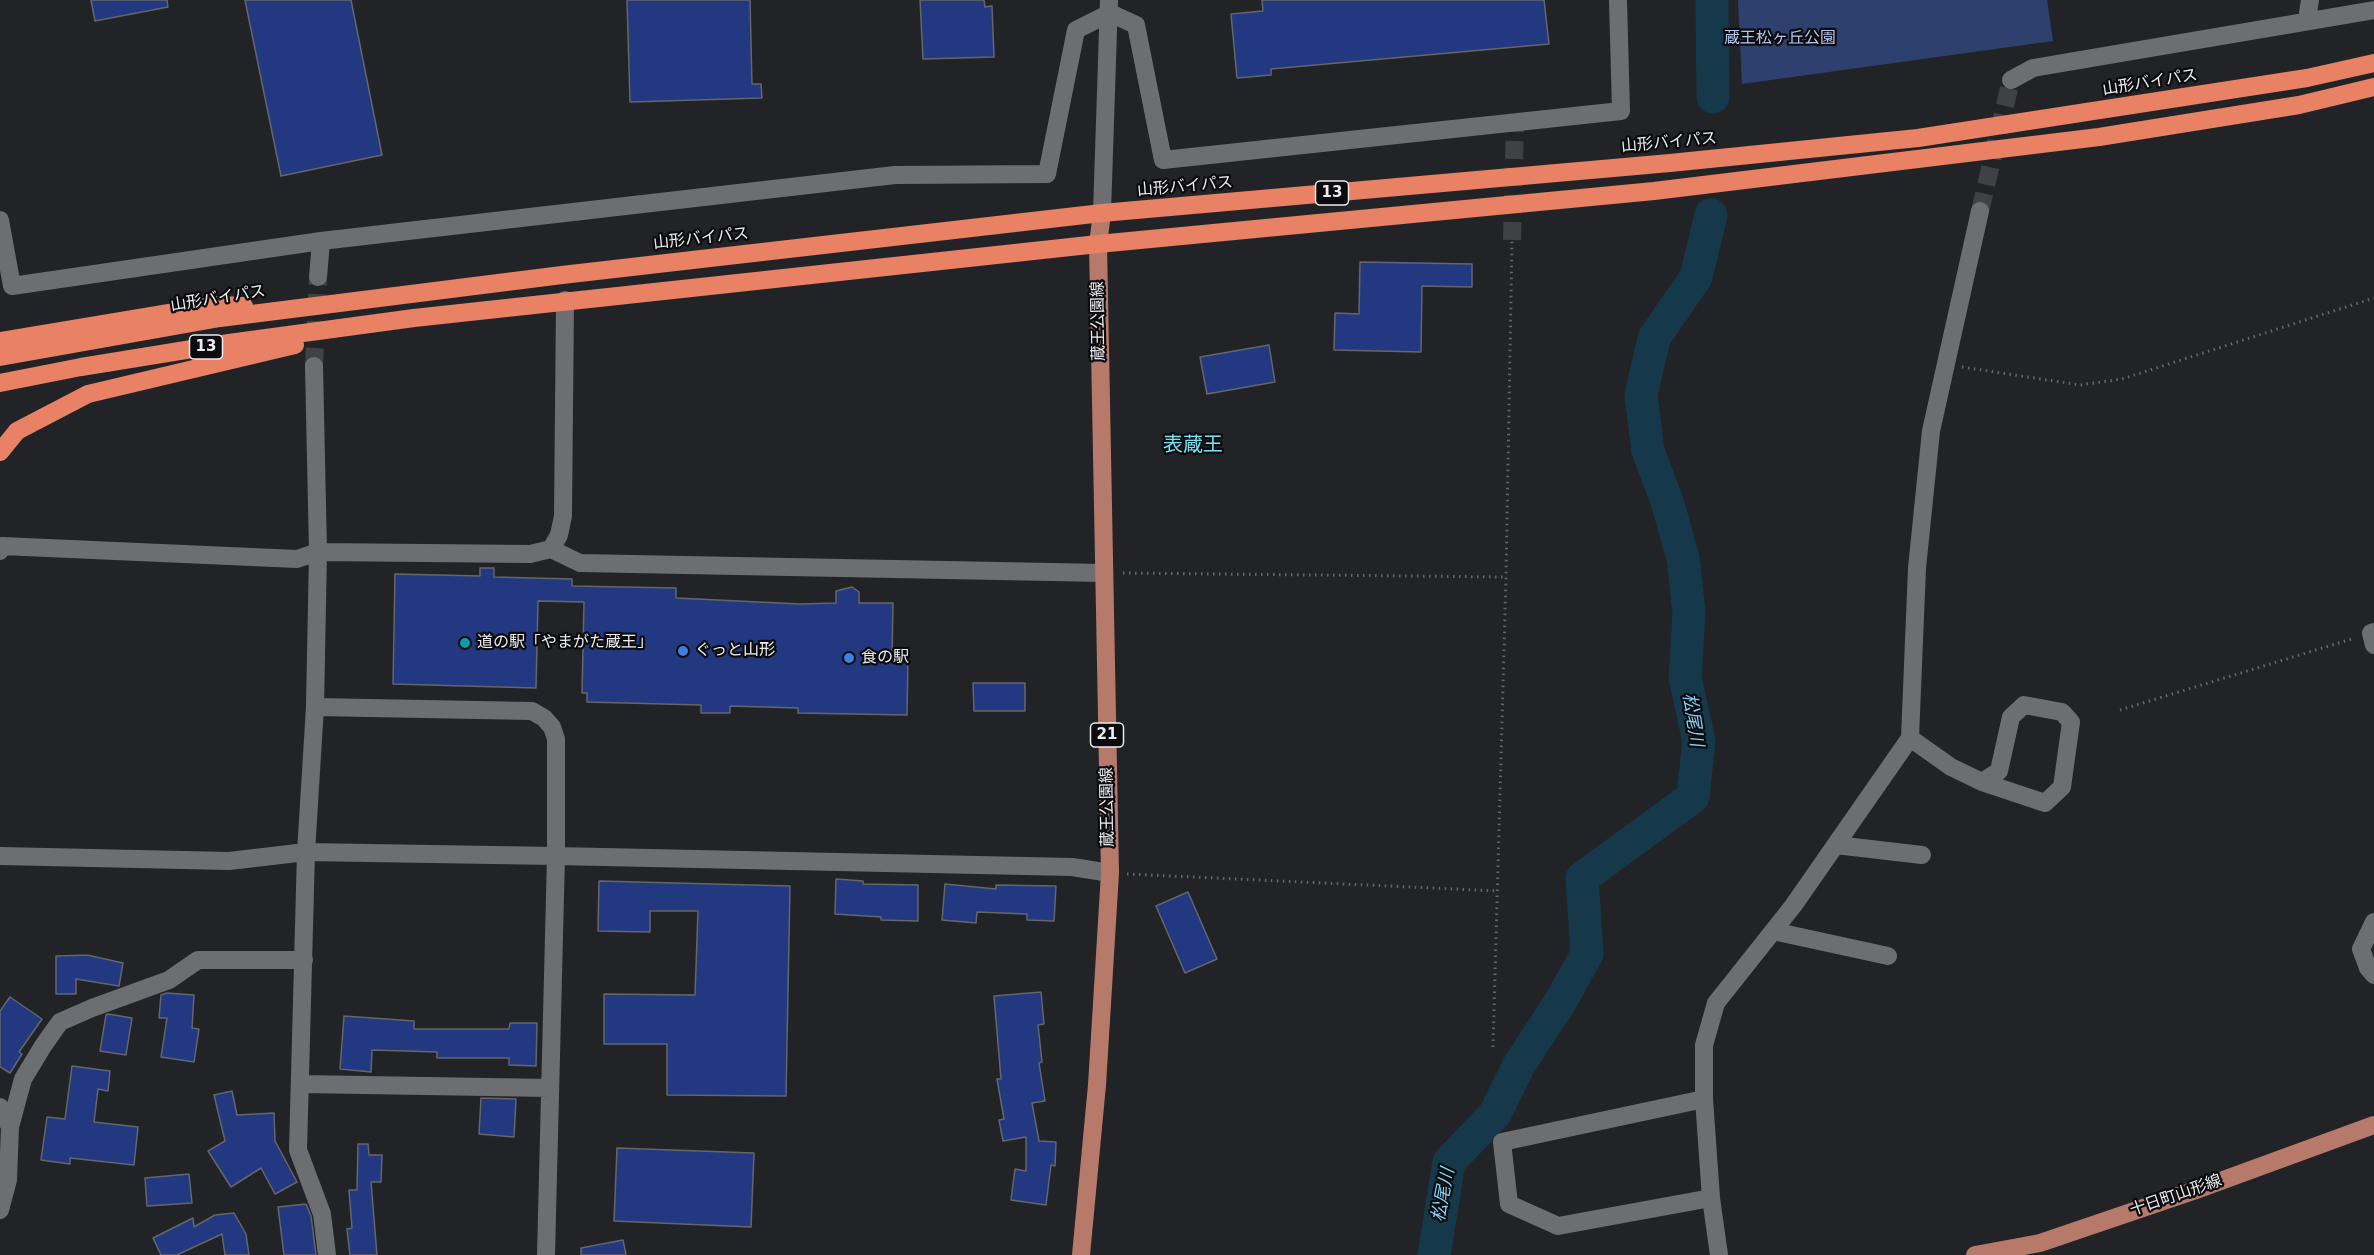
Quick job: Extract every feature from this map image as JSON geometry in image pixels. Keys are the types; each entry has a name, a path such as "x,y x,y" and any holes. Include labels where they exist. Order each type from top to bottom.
{"highway":[{"name":"山形バイパス","path":"0,357 287,308 1102,213 1670,163 1918,138 2283,82 2374,63"},
{"name":"13","path":"0,382 229,343 565,300 1098,244 1643,192 2064,141 2299,105 2374,87"},
{"path":"0,340 217,305 287,308"},
{"path":"0,452 17,431 88,394 414,318"}],"main road":[{"name":"蔵王公園線","path":"1081,1255 1097,1084 1110,873 1098,244 1102,213"},
{"name":"十日町山形線","path":"1975,1255 2038,1249 2374,1125"}],"street":[{"path":"1110,6 1136,25 1163,160 1621,111 1618,0"},
{"path":"2307,20 2310,0"},
{"path":"1102,213 1110,6"},
{"path":"0,220 12,286 321,241 895,175 1047,174 1076,30 1110,6"},
{"path":"2011,80 2033,68 2374,10"},
{"path":"1719,1255 1711,1198 1704,1099 1704,1045 1716,1003 1773,931 1836,845 1910,738 1917,568 1931,431 1980,212"},
{"path":"318,277 321,241"},
{"path":"551,549 559,535 563,516 565,300"},
{"path":"314,366 318,552 315,707 306,852 298,1150 322,1214 327,1255"},
{"path":"0,551 2,546 297,559 318,552 530,554 551,549 580,563 1103,573"},
{"path":"1910,738 1951,767 1982,782 2045,803 2062,786 2071,722 2062,712 2024,705 2011,717 1999,771 1982,782"},
{"path":"315,707 532,711 552,726 556,739 556,856 546,1255"},
{"path":"1836,845 1922,855"},
{"path":"0,855 230,861 306,852 556,856 1072,867 1110,873"},
{"path":"2374,922 2361,950 2368,968 2374,975"},
{"path":"1773,931 1888,956"},
{"path":"0,1210 8,1180 10,1127 23,1079 60,1022 170,980 198,960 304,960"},
{"path":"301,1084 550,1088"},
{"path":"1704,1099 1502,1142 1509,1204 1558,1226 1711,1198"},
{"path":"0,1107 10,1127"}],"path":[{"path":"1493,1047 1506,577 1512,240"},
{"path":"1945,364 2080,385 2122,380 2374,298"},
{"path":"1103,573 1506,577"},
{"path":"2120,710 2373,637"},
{"path":"1110,873 1498,891"}],"green space":[{"name":"蔵王松ヶ丘公園","path":"1738,0 2047,0 2053,41 1742,84"}],"building":[{"path":"91,0 167,0 168,7 95,21"},
{"path":"245,0 351,0 382,155 281,176"},
{"path":"627,0 750,0 752,84 761,84 762,98 630,102"},
{"path":"920,0 984,0 985,7 992,6 994,57 923,59"},
{"path":"1262,0 1544,0 1549,44 1271,69 1271,75 1237,78 1231,14 1263,11"},
{"path":"1360,262 1472,264 1472,287 1422,286 1421,352 1334,350 1335,313 1359,314"},
{"path":"1269,345 1275,382 1207,394 1200,357"},
{"path":"480,568 494,568 494,577 572,579 572,586 676,588 676,598 800,604 836,603 836,591 852,587 859,592 859,603 893,603 892,659 908,659 907,715 798,713 798,708 730,706 730,713 701,713 701,705 587,702 587,693 582,693 584,602 538,601 536,688 393,684 395,574 480,576"},
{"path":"973,683 1025,683 1025,711 974,711"},
{"path":"836,879 863,881 863,884 918,885 918,921 881,920 881,917 835,914"},
{"path":"599,881 790,886 786,1096 667,1095 667,1044 604,1044 604,994 695,995 698,911 650,911 650,932 598,931"},
{"path":"945,884 996,889 996,885 1056,886 1054,921 1027,920 1027,914 977,912 976,923 942,920"},
{"path":"1188,892 1217,959 1185,973 1156,906"},
{"path":"87,955 123,963 119,986 76,979 76,994 56,994 56,956"},
{"path":"1041,992 1044,1024 1038,1025 1042,1062 1039,1063 1045,1101 1032,1103 1039,1141 1056,1142 1055,1166 1051,1165 1046,1205 1011,1200 1015,1169 1026,1171 1026,1137 1003,1141 999,1120 1004,1119 997,1079 1001,1079 994,996"},
{"path":"167,993 194,995 192,1028 199,1029 194,1062 161,1057 167,1018 159,1018 161,995"},
{"path":"10,997 42,1019 19,1052 22,1054 10,1073 0,1067 0,1011"},
{"path":"108,1014 132,1018 126,1055 100,1051"},
{"path":"344,1016 414,1021 414,1029 509,1029 510,1023 537,1023 536,1066 509,1065 509,1058 437,1058 437,1052 372,1050 371,1072 340,1069"},
{"path":"72,1066 110,1071 108,1091 98,1089 94,1122 138,1127 134,1165 70,1158 70,1164 41,1160 47,1117 65,1119"},
{"path":"232,1091 237,1115 274,1113 275,1141 297,1182 275,1194 261,1168 231,1187 208,1151 225,1141 214,1095"},
{"path":"481,1098 516,1099 514,1137 479,1134"},
{"path":"358,1144 368,1144 369,1155 382,1155 381,1182 371,1182 377,1255 350,1255 347,1229 352,1228 349,1190 357,1190"},
{"path":"617,1148 754,1153 751,1227 614,1221"},
{"path":"189,1174 192,1203 147,1206 145,1178"},
{"path":"306,1204 311,1216 316,1255 284,1255 278,1207"},
{"path":"234,1213 246,1234 249,1255 225,1255 222,1234 177,1255 161,1255 153,1238 193,1218 194,1227 215,1215"},
{"path":"623,1240 626,1255 581,1255 581,1248"}],"waterway":[{"name":"松尾川","path":"1712,0 1713,97"},
{"name":"松尾川","path":"1434,1255 1449,1162 1495,1114 1519,1065 1559,1004 1587,954 1582,878 1693,797 1699,741 1685,678 1689,612 1683,558 1667,501 1648,451 1641,395 1654,338 1696,277 1711,215"}],"tunnel":[{"path":"1980,211 2011,80"},
{"path":"1512,240 1515,122"},
{"path":"314,366 318,277"}],"place":[{"name":"道の駅「やまがた蔵王」","path":"465,643"},
{"name":"ぐっと山形","path":"683,651"},
{"name":"食の駅","path":"849,658"}],"district":[{"name":"表蔵王","path":"1193,446"}]}
